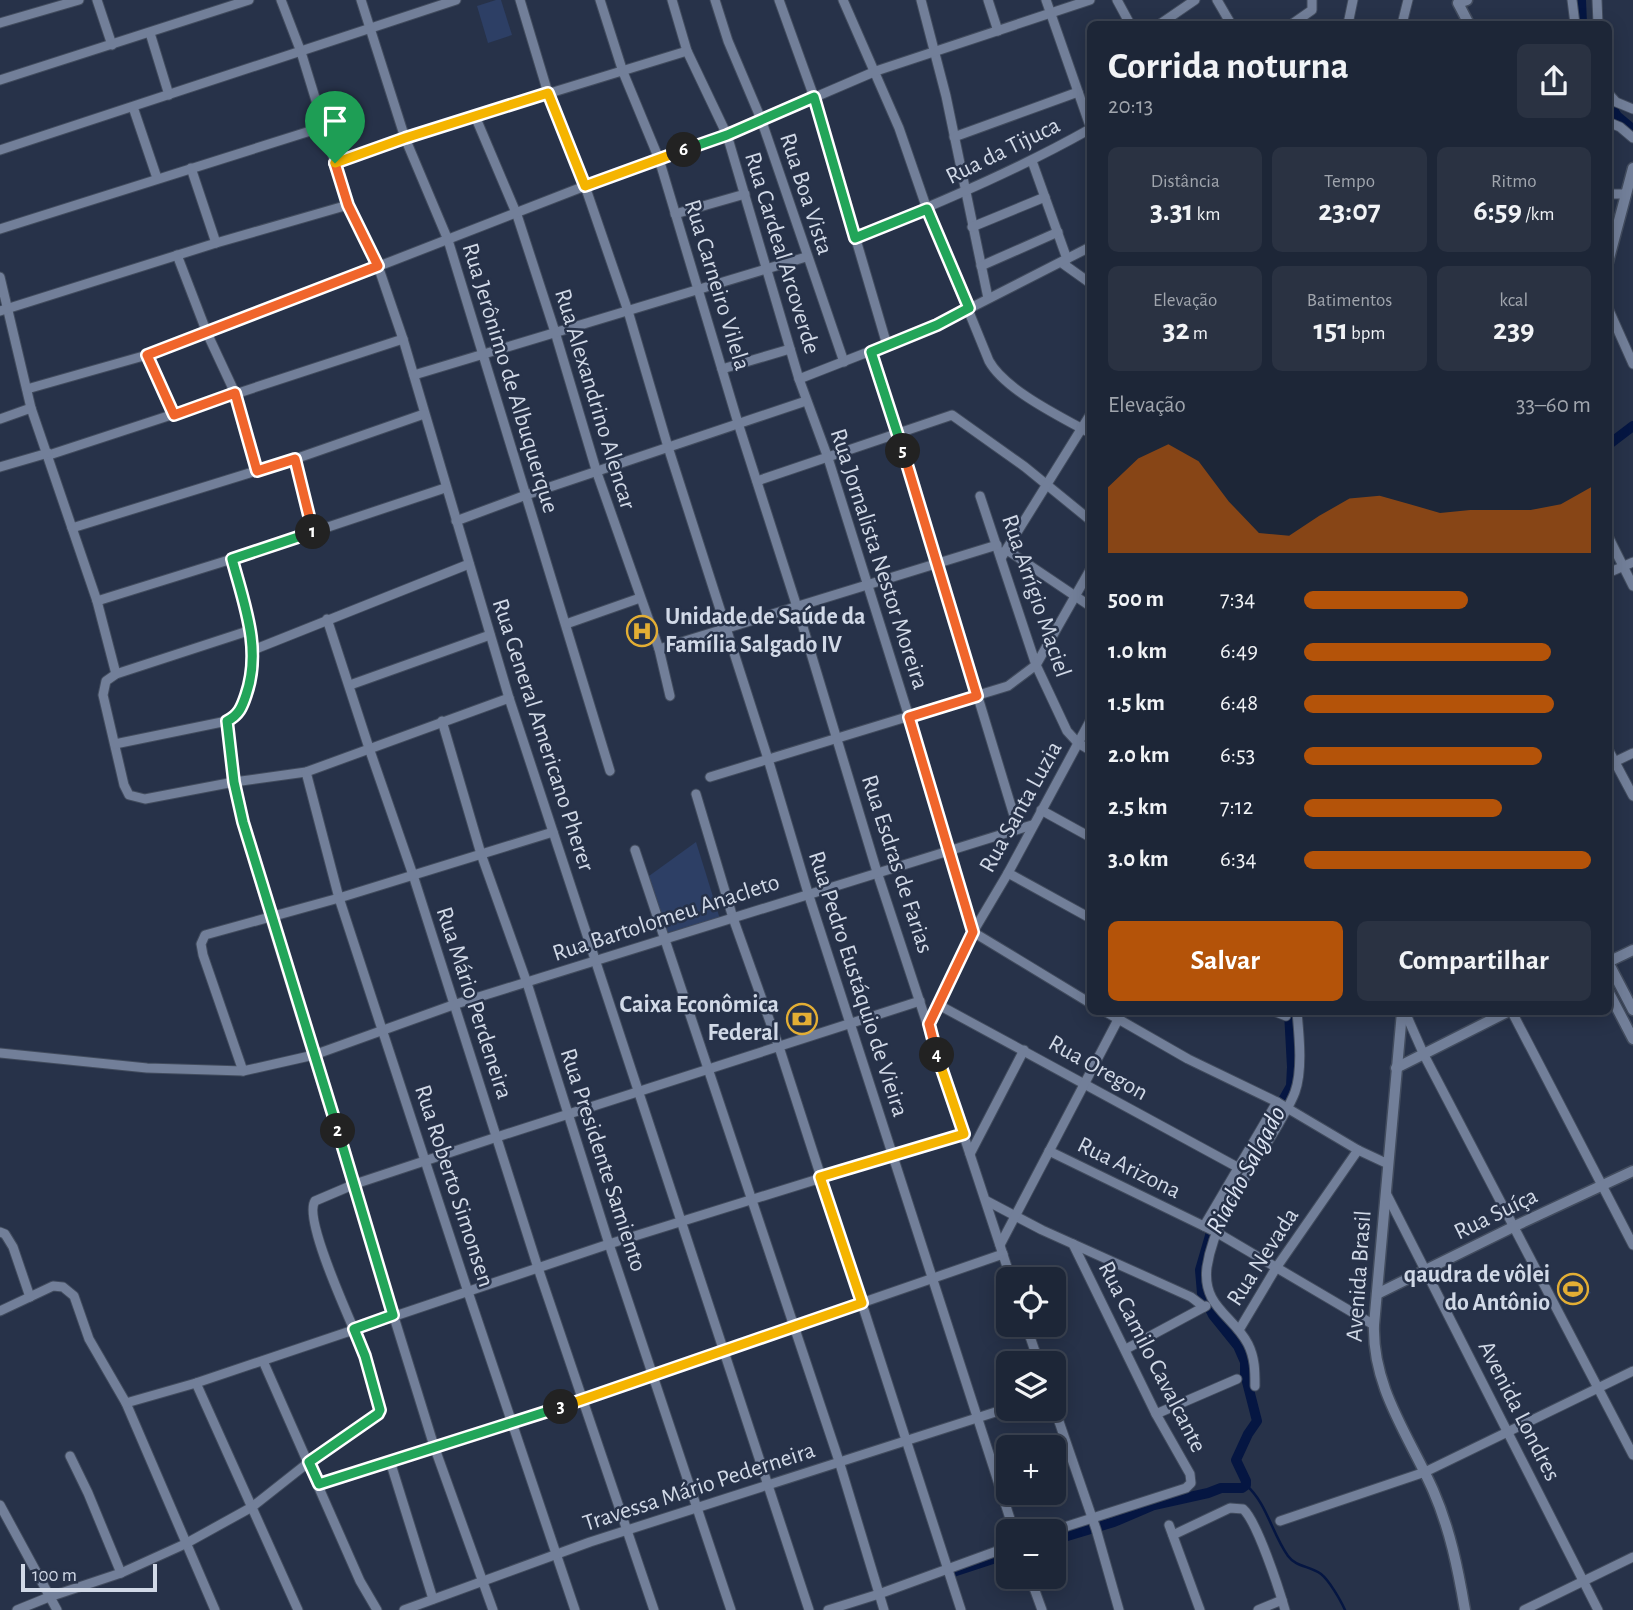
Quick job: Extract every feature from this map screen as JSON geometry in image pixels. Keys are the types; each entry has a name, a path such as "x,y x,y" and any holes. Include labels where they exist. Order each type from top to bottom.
{"street":[{"path":"0,23 79,0"},
{"path":"97,0 112,45"},
{"path":"0,80 249,0"},
{"name":"Rua General Americano Pherer","path":"281,0 301,52 348,205 378,266 403,339 509,698 809,1610"},
{"name":"Rua Jerônimo de Albuquerque","path":"361,0 405,138 448,240 610,771"},
{"path":"0,150 301,52 442,2 456,0"},
{"name":"Rua Pedro Eustáquio de Vieira","path":"520,0 548,93 585,186 628,311 808,893 1010,1519"},
{"name":"Rua Carneiro Vilela","path":"600,0 623,72 659,159 738,423 797,607"},
{"name":"Rua Cardeal Arcoverde","path":"672,0 687,51 727,135 806,401"},
{"name":"Rua Boa Vista","path":"715,0 761,119 844,362"},
{"path":"779,0 814,97 887,345"},
{"path":"843,0 876,71 927,209 989,361 1000,376 1086,431 1004,554 1087,605"},
{"path":"920,0 946,96 971,227 988,298"},
{"path":"988,0 998,31"},
{"path":"1046,0 1087,118"},
{"path":"27,389 147,355 517,215 585,186 727,135 876,71 1090,0"},
{"path":"1117,0 1128,21"},
{"path":"1164,21 1195,0"},
{"path":"1217,0 1229,21"},
{"path":"1296,21 1312,10 1312,0"},
{"path":"1349,21 1353,0"},
{"path":"1403,21 1408,0"},
{"path":"1572,0 1575,21"},
{"path":"1597,0 1598,21"},
{"path":"1460,1 1468,21"},
{"path":"150,33 169,95"},
{"path":"335,163 405,138 687,51"},
{"path":"954,137 1078,92"},
{"path":"1612,98 1633,109"},
{"path":"132,107 157,178"},
{"name":"Rua Alexandrino Alencar","path":"475,116 517,215 597,473 659,649 670,696"},
{"path":"1612,123 1633,138"},
{"path":"0,229 323,127"},
{"name":"Rua da Tijuca","path":"855,238 927,209 1032,161 1087,129"},
{"path":"1032,161 1058,232 1064,261 1087,280"},
{"path":"191,168 216,243"},
{"path":"1612,247 1633,168"},
{"path":"675,214 745,194"},
{"path":"1612,194 1626,194"},
{"path":"971,227 1045,197"},
{"path":"3,309 348,205"},
{"path":"981,266 1058,232"},
{"path":"799,379 937,325 1087,249"},
{"path":"177,255 207,333 235,393 257,471"},
{"path":"414,375 806,257"},
{"path":"0,277 3,309 31,408 97,601 116,674"},
{"path":"1612,317 1633,364"},
{"path":"0,467 174,415 403,339"},
{"path":"722,369 790,349"},
{"path":"871,352 1018,829"},
{"path":"147,355 174,415"},
{"path":"456,521 806,401"},
{"name":"Rua Jornalista Nestor Moreira","path":"806,401 828,458 973,932"},
{"path":"0,419 31,408"},
{"path":"72,528 295,459 424,414"},
{"path":"757,481 952,415 1048,485 1087,518"},
{"path":"295,459 313,532"},
{"path":"97,601 445,488"},
{"name":"Rua Arrígio Maciel","path":"980,496 997,545 1004,554 1037,665 1059,717 1078,743"},
{"path":"1612,544 1633,586"},
{"path":"659,649 997,545"},
{"path":"115,744 227,721 235,717 242,706 252,671 253,650 251,629 232,559"},
{"path":"1612,571 1633,562"},
{"path":"253,650 469,565"},
{"path":"710,777 1008,686 1037,665 1087,575"},
{"path":"566,624 640,598"},
{"name":"Rua Esdras de Farias","path":"797,607 877,872 1007,1267"},
{"name":"Rua Mário Perdeneira","path":"327,619 413,875 538,1268 654,1610"},
{"path":"251,629 116,674 103,685 124,785 129,795 145,799 178,795 234,782 306,772 509,698"},
{"path":"350,685 490,635"},
{"path":"227,721 234,782 270,917 355,1184 434,1446 493,1610"},
{"name":"Rua Presidente Samiento","path":"442,721 481,854 527,984 609,1244 731,1610"},
{"name":"Rua Santa Luzia","path":"929,1024 973,932 1087,726"},
{"path":"1078,743 1087,748"},
{"path":"1612,763 1633,753"},
{"path":"1612,764 1633,796"},
{"name":"Rua Roberto Simonsen","path":"306,772 339,898 575,1610"},
{"path":"696,794 733,918 779,1047 961,1610"},
{"path":"1041,810 1087,835"},
{"name":"Rua Bartolomeu Anacleto","path":"0,1053 147,1068 243,1071 314,1055 453,1005 1032,825"},
{"path":"243,1071 203,955 202,939 210,932 339,898 553,832"},
{"path":"635,850 839,1461 884,1610"},
{"path":"1008,873 1087,916"},
{"path":"973,932 1087,1001"},
{"path":"1612,960 1633,950"},
{"path":"1612,970 1633,1010"},
{"path":"1612,999 1633,1039"},
{"path":"18,1610 121,1573 185,1544 251,1507 378,1414 380,1410 365,1356 337,1290 314,1223 311,1208 315,1201 355,1184 497,1137 920,1001"},
{"name":"Rua Oregon","path":"937,1004 1239,1168"},
{"path":"319,1484 513,1423 794,1328 933,1280 1002,1250 1016,1215 1120,1015 1188,1059 1278,1102 1358,1150 1388,1164"},
{"path":"1210,1229 1232,1200 1288,1108 1297,1084 1297,1015"},
{"name":"Avenida Brasil","path":"1403,1015 1385,1191 1374,1350 1390,1403 1425,1472 1449,1530 1465,1610"},
{"path":"1404,1015 1633,1455"},
{"path":"1396,1068 1501,1015"},
{"path":"1514,1015 1633,1245"},
{"path":"970,1154 1024,1050"},
{"path":"1210,1229 1239,1168 1278,1102"},
{"path":"126,1403 263,1361 609,1244 964,1134"},
{"name":"Rua Nevada","path":"1210,1229 1207,1287 1219,1310 1239,1330 1276,1268 1358,1150"},
{"name":"Rua Arizona","path":"1049,1151 1210,1229 1374,1325"},
{"name":"Rua Suíça","path":"1377,1294 1633,1171"},
{"name":"Avenida Londres","path":"1385,1191 1598,1610"},
{"path":"987,1201 1205,1306 1126,1349"},
{"path":"0,1233 5,1234 13,1247 30,1297"},
{"name":"Rua Camilo Cavalcante","path":"1073,1244 1156,1414 1190,1474 1191,1483 1186,1488 1093,1523"},
{"path":"0,1311 59,1286 70,1292 78,1305 89,1339 126,1403 215,1610"},
{"path":"1239,1330 1248,1343 1255,1362 1255,1386"},
{"path":"263,1361 360,1581 377,1610"},
{"path":"1280,1521 1425,1472 1633,1371"},
{"path":"1156,1414 1237,1379"},
{"path":"196,1383 298,1610"},
{"name":"Travessa Mário Pederneira","path":"404,1610 557,1553 996,1411"},
{"path":"1059,1421 1119,1610"},
{"path":"70,1456 121,1573"},
{"path":"390,1461 433,1599"},
{"path":"0,1505 4,1521 57,1610"},
{"path":"1173,1535 1230,1508 1243,1509 1251,1519 1284,1605 1258,1610"},
{"path":"1066,1528 1093,1523"},
{"path":"1169,1525 1200,1610"},
{"path":"828,1610 996,1551"},
{"path":"1524,1610 1633,1557"},
{"path":"1034,1589 1042,1610"}],"shaded area":[{"path":"501,0 512,35 488,43 477,6"},
{"path":"696,842 720,919 666,933 649,876"},
{"name":"qaudra de vôlei do Antônio","path":"1579,1276 1591,1293 1565,1305 1556,1285"}],"waterway":[{"name":"Riacho Salgado","path":"1581,0 1582,21"},
{"name":"Riacho Salgado","path":"1612,108 1630,127"},
{"name":"Riacho Salgado","path":"1612,442 1633,426"},
{"name":"Riacho Salgado","path":"1066,1536 1114,1522 1154,1505 1221,1488 1242,1488 1246,1485 1236,1460 1257,1421 1245,1374 1245,1362 1238,1346 1213,1315 1202,1293 1200,1270 1214,1222 1291,1086 1289,1015"},
{"path":"1246,1485 1259,1501 1288,1556 1324,1577 1345,1610"},
{"name":"Riacho Salgado","path":"950,1573 996,1558"}],"place":[{"name":"Unidade de Saúde da Família Salgado IV","path":"642,631"},
{"name":"Caixa Econômica Federal","path":"802,1019"},
{"name":"qaudra de vôlei do Antônio","path":"1573,1289"}],"route":[{"path":"548,93 585,186 727,135 814,97 855,238 927,209 969,308 937,325 871,352 977,696 909,717 973,932 929,1024 964,1134 820,1177 862,1303 513,1423 319,1484 309,1462 380,1410 365,1356 354,1329 393,1315 243,822 234,782 227,721 239,712 248,691 253,650 251,629 232,559 313,532 295,459 257,471 235,393 174,415 147,355 378,266 348,205 335,163 548,93"}]}
